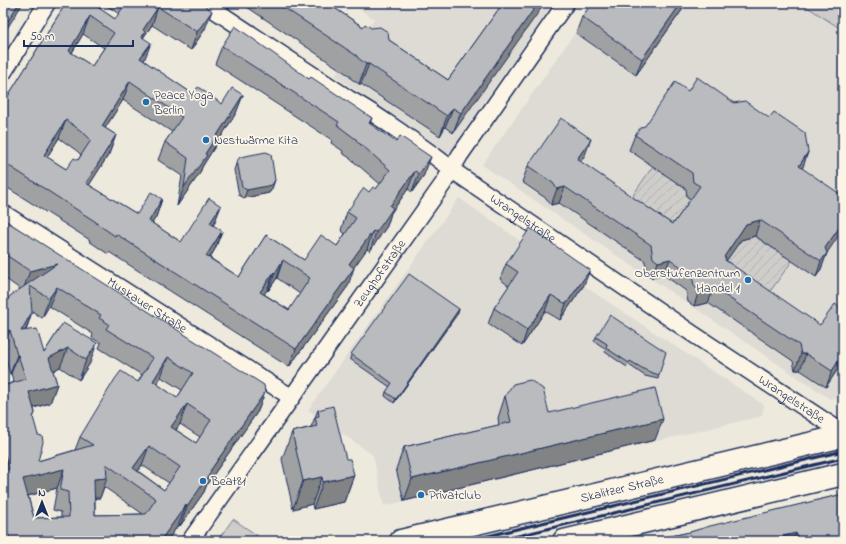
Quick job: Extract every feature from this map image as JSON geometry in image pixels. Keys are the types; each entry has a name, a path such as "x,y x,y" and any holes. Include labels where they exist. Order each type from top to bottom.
{"main road":[{"name":"Skalitzer Straße","path":"401,541 843,434"},
{"path":"564,541 843,474"}],"street":[{"path":"3,73 46,3"},
{"name":"Wrangelstraße","path":"204,3 349,99 362,106 430,152 452,170 843,434"},
{"name":"Zeughofstraße","path":"190,541 452,170 464,149 566,3"},
{"name":"Muskauer Straße","path":"3,213 292,397"}],"shaded area":[{"path":"350,3 554,3 460,137 462,138 454,153 448,155 433,146 435,143 335,76 374,19"},
{"name":"Oberstufenzentrum Handel 1","path":"596,3 843,3 843,396 830,399 482,165"},
{"path":"801,3 843,3 843,26 841,29"},
{"path":"653,166 689,191 695,202 669,239 625,211 633,195"},
{"path":"459,198 599,296 764,405 762,416 384,506 373,455 308,410"},
{"path":"744,235 753,235 792,261 761,304 718,273"},
{"path":"233,519 258,536 235,541 217,541"}],"building":[{"path":"3,3 19,3 3,29"},
{"path":"66,3 98,3 96,6 115,19 126,3 201,3 212,11 197,32 158,7 143,30 145,32 142,37 151,43 140,58 193,94 198,87 222,104 232,88 243,95 205,154 207,155 184,187 188,158 165,142 182,117 130,81 102,126 116,135 86,183 137,214 151,192 162,199 149,221 181,242 209,198 221,206 210,223 222,231 206,256 239,277 266,235 304,260 321,235 337,246 356,218 347,212 358,196 364,188 369,192 373,187 376,189 390,170 356,141 357,140 337,125 339,122 222,46 235,26 309,79 311,77 372,118 369,123 396,142 400,136 431,157 419,174 415,171 390,206 393,208 382,224 376,232 373,231 349,264 354,268 296,349 116,234 115,236 96,222 3,162 3,104","holes":["90,16 114,33 92,66 69,51","66,120 91,140 78,160 74,158 66,169 44,155","283,260 310,278 289,310 260,292 274,272 275,273"]},
{"path":"277,3 327,3 363,27 365,24 371,28 380,27 388,32 389,40 448,80 503,3 538,3 461,113 453,108 447,116 369,64 366,64 357,56"},
{"path":"592,3 681,3 642,59 582,17"},
{"path":"697,77 734,103 745,101 769,118 774,112 805,133 808,152 799,166 843,196 843,222 825,248 827,253 821,261 760,220 746,224 724,257 726,258 725,260 820,325 835,304 843,310 843,354 832,371 806,354 801,354 799,345 714,288 699,290 694,286 692,275 670,259 658,262 653,258 651,245 565,187 557,189 553,183 528,166 561,118 591,139 577,159 672,224 673,222 674,223 700,186 693,182 692,173 635,135 641,127 645,126 675,82 688,91"},
{"path":"266,152 271,154 275,180 272,185 247,190 242,187 237,161 240,157"},
{"path":"3,219 264,385 265,392 187,507 186,505 160,541 10,541 3,518 3,471 9,469 3,448 3,386 26,379 10,330 3,332 3,306 10,296 57,264 30,271 3,253","holes":["30,286 49,298 57,287 101,315 99,318 109,324 106,329 153,358 138,382 121,371 115,379 80,437 93,445 38,461 43,442 42,436 38,435 33,417 35,413 29,392 57,384 49,358 68,348 86,360 97,343 63,323 44,353 37,329 21,331 32,312","168,357 193,373 177,398 153,381","187,404 211,420 196,443 171,427","149,446 180,467 164,490 133,468","106,464 156,499 146,514 95,515 94,479 107,478","64,469 60,490 68,492 69,517 34,518 23,479"]},
{"path":"530,228 590,270 566,304 551,295 527,330 494,308 518,272 506,264"},
{"path":"409,274 459,309 396,399 386,392 392,383 351,354"},
{"path":"610,315 666,352 659,375 647,371 630,361 629,363 606,348 607,344 596,337"},
{"path":"530,380 543,389 549,413 655,388 663,419 412,479 404,447 511,422 505,396 513,384"},
{"path":"333,406 346,459 350,459 354,475 323,482 322,477 303,481 292,432 317,426 315,417 319,416 318,410"},
{"path":"843,494 843,530 837,541 799,541 796,533 775,538 775,540 771,541 648,541 690,532"}],"railway":[{"path":"467,541 843,451"},
{"path":"497,541 843,458"}],"place":[{"name":"Peace Yoga Berlin","path":"146,102"},
{"name":"Nestwärme Kita","path":"206,140"},
{"name":"Oberstufenzentrum Handel 1","path":"748,280"},
{"name":"Beat81","path":"203,481"},
{"name":"Privatclub","path":"421,495"}]}
